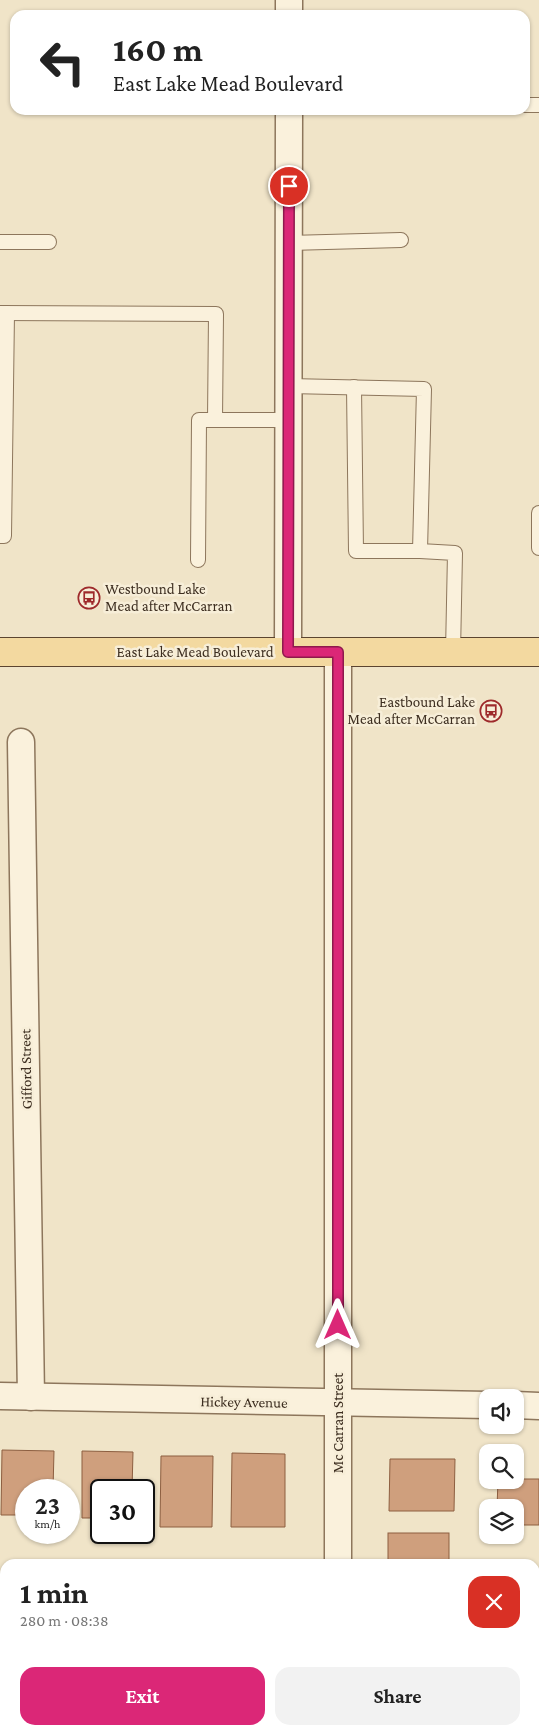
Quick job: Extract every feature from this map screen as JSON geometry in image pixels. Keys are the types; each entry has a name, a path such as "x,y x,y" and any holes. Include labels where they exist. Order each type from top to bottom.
{"main road":[{"name":"East Lake Mead Boulevard","path":"0,652 539,652"}],"street":[{"path":"288,652 289,115"},
{"name":"Mc Carran Street","path":"338,652 338,1559"},
{"name":"Gifford Street","path":"21,742 31,1397"},
{"name":"Hickey Avenue","path":"0,1396 338,1404 479,1405"},
{"path":"524,1406 539,1406"}],"lane":[{"path":"289,243 401,240"},
{"path":"0,242 48,242"},
{"path":"0,536 4,536 4,313 216,314 215,420"},
{"path":"288,386 424,389 420,551"},
{"path":"354,388 356,551 455,553 453,652"},
{"path":"198,560 199,420 289,420"},
{"path":"539,513 539,548"}],"building":[{"path":"2,1450 54,1451 53,1479 15,1479 15,1515 1,1515"},
{"path":"82,1451 133,1452 132,1479 90,1479 90,1518 82,1518"},
{"path":"232,1453 285,1454 285,1527 231,1527"},
{"path":"161,1456 213,1456 212,1527 160,1527"},
{"path":"390,1459 455,1459 454,1511 389,1511"},
{"path":"524,1479 539,1479 539,1525 524,1525 524,1499 497,1499 498,1489 524,1489"},
{"path":"388,1533 449,1533 449,1559 388,1559"}],"place":[{"name":"Westbound Lake Mead after McCarran","path":"89,598"},
{"name":"Eastbound Lake Mead after McCarran","path":"491,711"}],"route":[{"path":"289,186 288,652 338,652 338,1325"}]}
